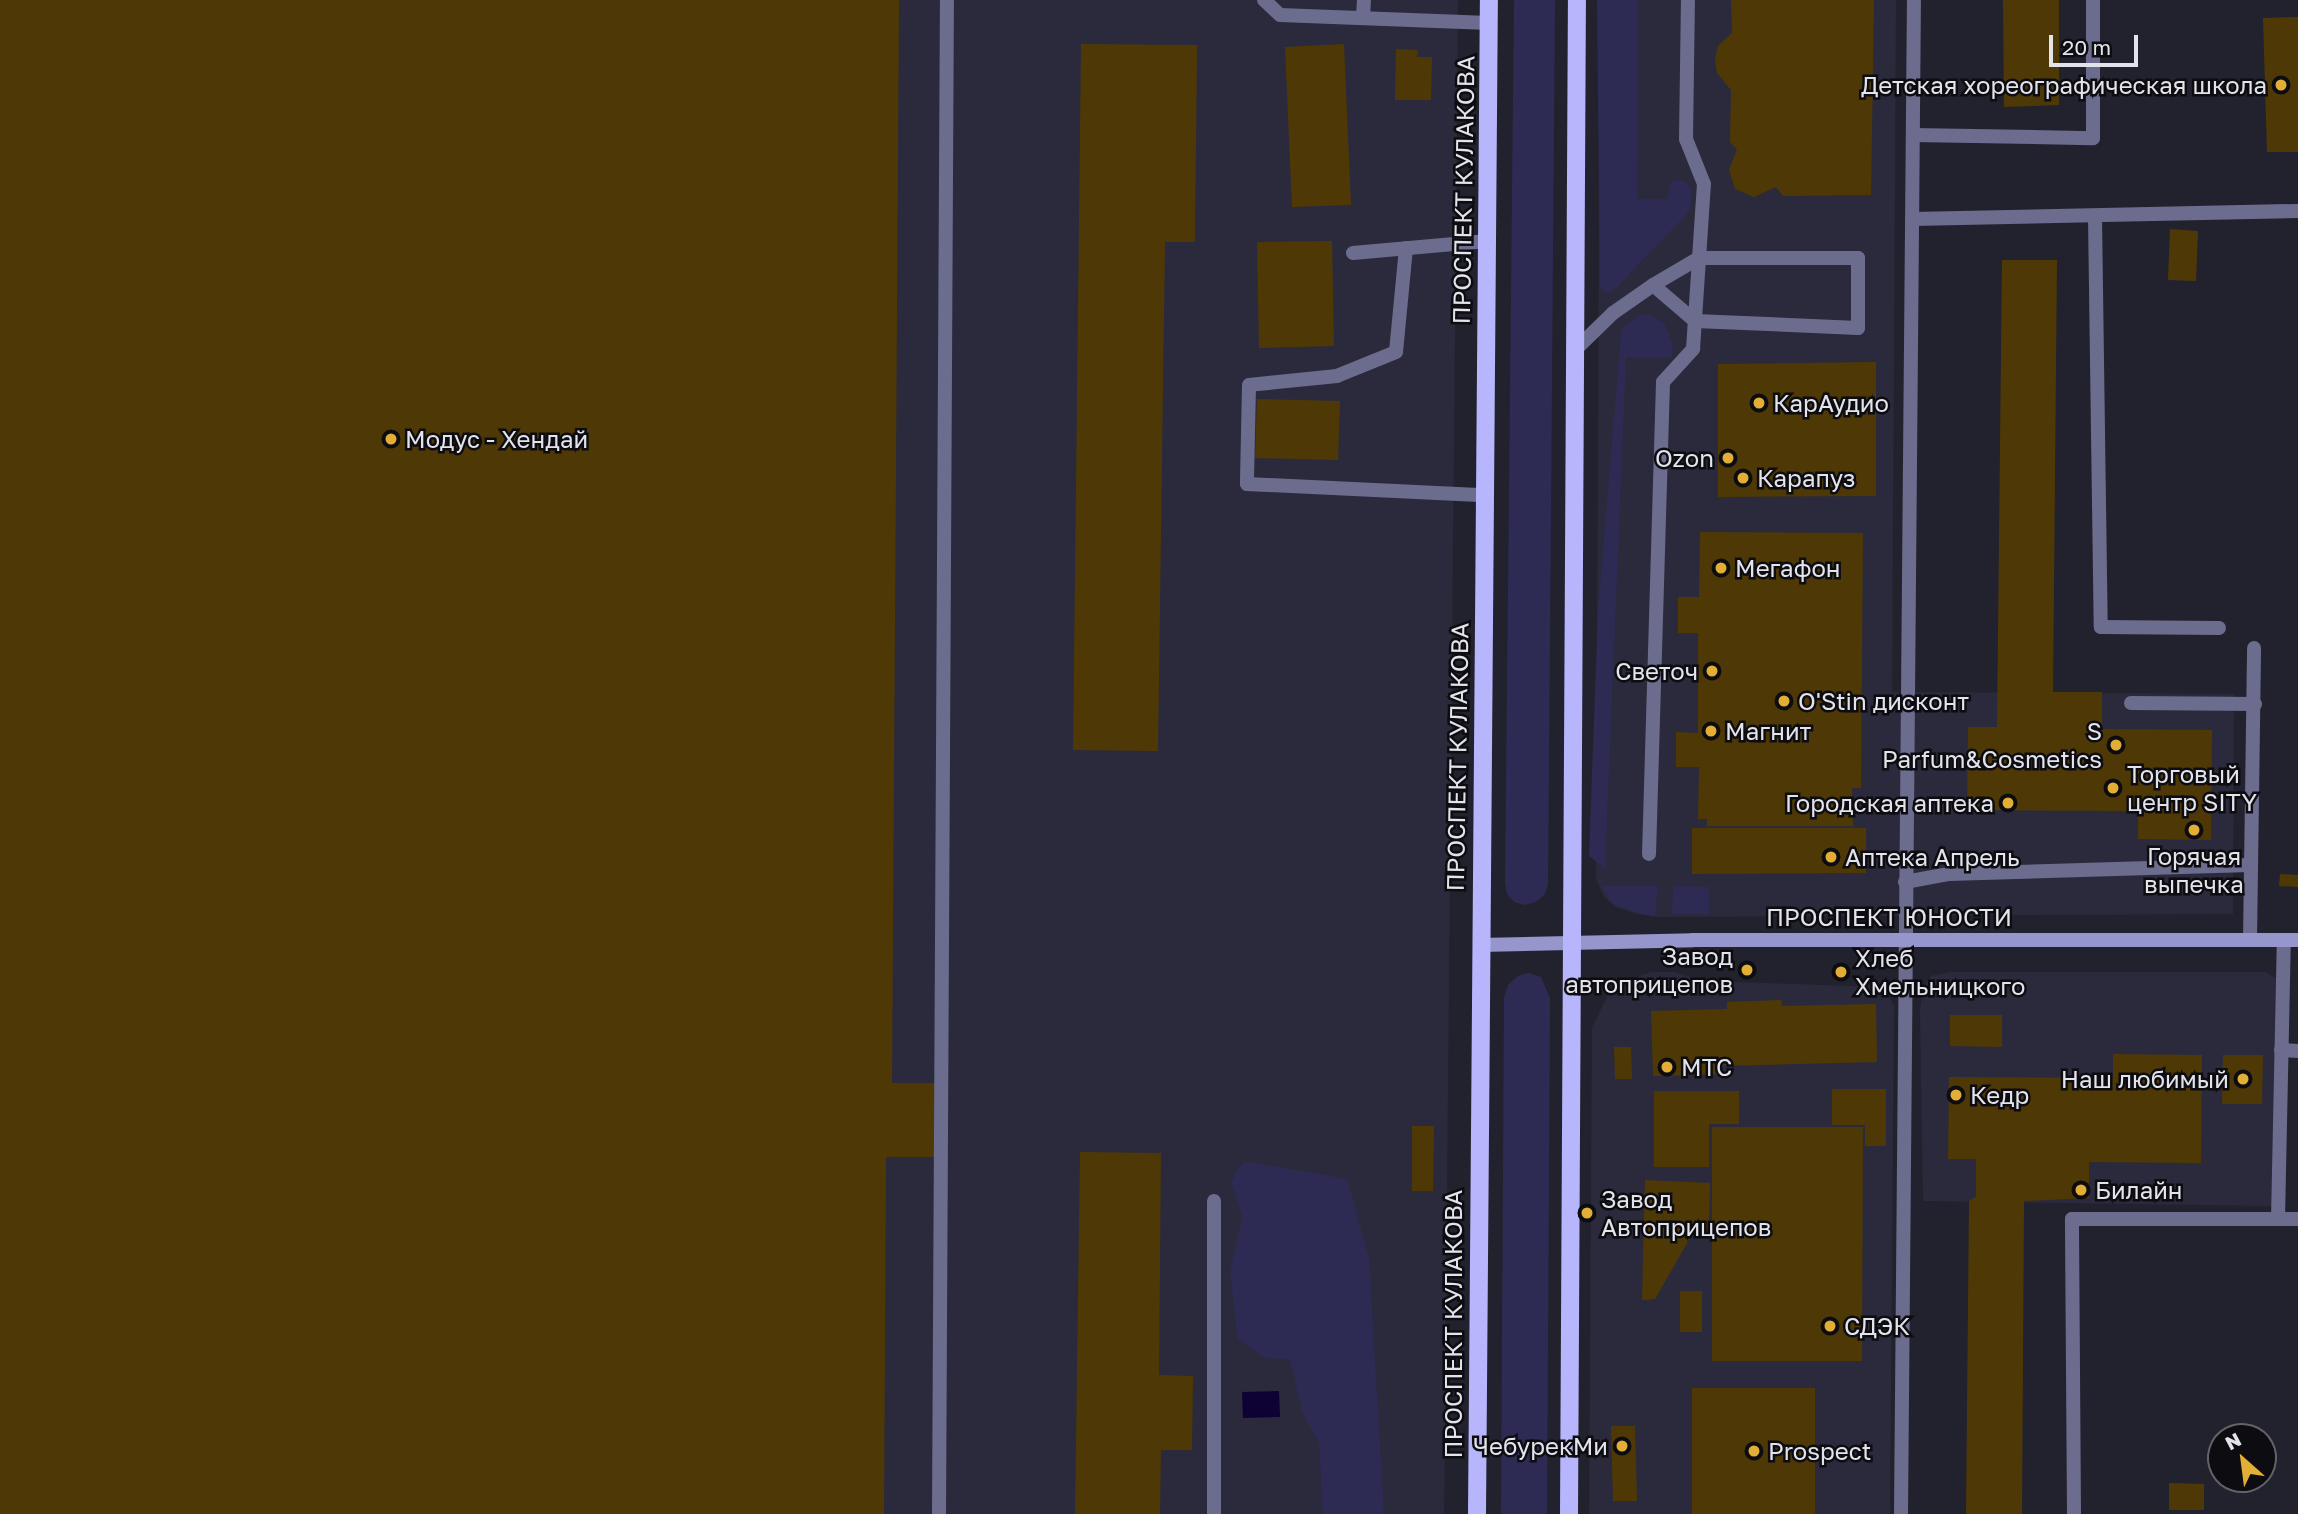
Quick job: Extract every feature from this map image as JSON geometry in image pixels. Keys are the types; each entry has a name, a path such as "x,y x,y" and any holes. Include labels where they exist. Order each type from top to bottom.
{"main road":[{"name":"ПРОСПЕКТ КУЛАКОВА","path":"1477,1514 1489,0"},
{"path":"1569,1514 1577,0"},
{"name":"ПРОСПЕКТ ЮНОСТИ","path":"1480,944 1570,941 2291,940"}],"street":[{"path":"939,1514 947,0"},
{"path":"1264,0 1280,15 1489,23"},
{"path":"1363,0 1363,18"},
{"path":"1649,854 1663,382 1693,349 1704,184 1686,139 1688,0"},
{"path":"1900,1514 1914,0"},
{"path":"1913,135 2093,138 2093,0"},
{"path":"1912,219 2298,211"},
{"path":"2095,217 2101,627 2219,628"},
{"path":"1353,253 1487,241"},
{"path":"1406,248 1396,352 1337,376 1248,385 1247,484 1484,495"},
{"path":"1575,350 1613,313 1653,285 1699,258 1858,258 1858,328 1695,321 1653,285"},
{"path":"2250,940 2254,648"},
{"path":"2131,703 2255,704"},
{"path":"1905,882 1949,874 2250,865"},
{"path":"2278,1219 2281,1050 2291,940"},
{"path":"2281,1050 2298,1051"},
{"path":"1214,1200 1214,1514"},
{"path":"2074,1514 2072,1219 2298,1219"}],"shaded area":[{"path":"0,0 1458,0 1444,1514 0,1514"},
{"path":"1514,0 1555,0 1548,884 1545,894 1536,902 1525,905 1514,902 1507,894 1505,884"},
{"path":"1597,0 1638,0 1637,199 1668,199 1669,187 1674,180 1686,182 1692,191 1690,208 1685,216 1612,292 1605,292 1600,287"},
{"path":"1600,0 1896,0 1892,692 2234,694 2233,914 1659,917 1616,907 1604,897 1596,879"},
{"path":"1640,315 1650,315 1664,323 1673,345 1671,358 1626,357 1605,868 1589,856 1598,610 1621,335 1623,328"},
{"path":"1601,886 1658,886 1655,916 1613,904"},
{"path":"1673,886 1709,887 1709,914 1672,914"},
{"path":"1651,972 1674,972 1704,981 1881,987 1894,1005 1890,1514 1589,1514 1592,1028 1608,995 1629,980"},
{"path":"1950,972 2265,972 2276,978 2273,1206 1923,1201 1920,1010 1923,987 1931,976"},
{"path":"1529,973 1541,977 1550,998 1547,1514 1501,1514 1504,998 1508,985 1518,976"},
{"path":"1244,1161 1347,1179 1369,1258 1384,1514 1323,1514 1319,1443 1302,1411 1290,1359 1265,1358 1238,1339 1230,1272 1242,1216 1231,1181"},
{"path":"1279,1391 1280,1417 1243,1418 1242,1392"}],"building":[{"path":"0,0 899,0 892,1083 935,1083 934,1157 886,1157 884,1514 0,1514"},
{"path":"1731,0 1874,0 1871,195 1783,196 1776,187 1754,197 1735,189 1729,170 1737,149 1730,142 1731,90 1717,73 1715,58 1718,46 1732,33"},
{"path":"2003,0 2059,0 2059,105 2004,107"},
{"name":"Детская хореографическая школа","path":"2298,17 2298,152 2267,152 2263,18"},
{"path":"1081,44 1197,45 1195,242 1165,242 1158,751 1073,750"},
{"path":"1344,44 1351,205 1292,207 1285,47"},
{"path":"1396,49 1418,50 1417,57 1432,57 1431,100 1395,100"},
{"path":"2170,229 2198,231 2196,281 2168,280"},
{"path":"1332,241 1334,346 1259,348 1257,242"},
{"path":"2002,260 2057,260 2053,692 2102,692 2102,729 2212,730 2211,840 2138,839 2138,811 1967,810 1968,727 1997,727"},
{"path":"1876,362 1876,496 1718,497 1718,364"},
{"path":"1257,399 1340,401 1338,460 1255,458"},
{"path":"1700,532 1863,533 1861,788 1852,788 1853,826 1707,826 1707,819 1698,819 1699,767 1676,767 1676,732 1698,733 1698,633 1678,633 1678,597 1699,597"},
{"path":"1692,828 1866,828 1866,873 1692,874"},
{"path":"2280,874 2298,875 2298,887 2279,886"},
{"path":"1781,1000 1782,1006 1876,1004 1877,1062 1719,1066 1720,1074 1653,1076 1651,1011 1727,1009 1727,1002"},
{"path":"1950,1015 2002,1015 2002,1047 1950,1046"},
{"path":"1614,1047 1631,1047 1632,1079 1615,1079"},
{"path":"2113,1054 2202,1055 2201,1163 2089,1162 2089,1198 2024,1201 2022,1514 1966,1514 1969,1201 1976,1197 1976,1159 1948,1159 1949,1077 2113,1078"},
{"name":"Наш любимый","path":"2223,1055 2263,1055 2262,1104 2222,1104"},
{"path":"1832,1089 1886,1089 1886,1146 1865,1146 1865,1125 1832,1125"},
{"path":"1654,1091 1739,1091 1739,1124 1709,1124 1709,1167 1654,1167"},
{"path":"1412,1126 1434,1126 1433,1191 1412,1191"},
{"path":"1712,1127 1863,1127 1862,1361 1712,1361"},
{"path":"1080,1152 1161,1153 1159,1375 1193,1376 1192,1450 1161,1450 1160,1514 1075,1514"},
{"path":"1645,1180 1710,1183 1709,1229 1694,1231 1655,1299 1642,1300"},
{"path":"1680,1291 1702,1291 1702,1332 1680,1332"},
{"name":"Prospect","path":"1692,1388 1815,1388 1815,1514 1692,1514"},
{"path":"1611,1426 1635,1426 1637,1501 1613,1501"},
{"path":"2169,1483 2204,1484 2204,1510 2169,1510"}],"place":[{"name":"Детская хореографическая школа","path":"2281,85"},
{"name":"КарАудио","path":"1759,403"},
{"name":"Модус - Хендай","path":"391,439"},
{"name":"Ozon","path":"1728,458"},
{"name":"Карапуз","path":"1743,478"},
{"name":"Мегафон","path":"1721,568"},
{"name":"Светоч","path":"1712,671"},
{"name":"O'Stin дисконт","path":"1784,701"},
{"name":"Магнит","path":"1711,731"},
{"name":"S Parfum&Cosmetics","path":"2116,745"},
{"name":"Торговый центр SITY","path":"2113,788"},
{"name":"Городская аптека","path":"2008,803"},
{"name":"Горячая выпечка","path":"2194,830"},
{"name":"Аптека Апрель","path":"1831,857"},
{"name":"Завод автоприцепов","path":"1747,970"},
{"name":"Хлеб Хмельницкого","path":"1841,972"},
{"name":"МТС","path":"1667,1067"},
{"name":"Наш любимый","path":"2243,1079"},
{"name":"Кедр","path":"1956,1095"},
{"name":"Билайн","path":"2081,1190"},
{"name":"Завод Автоприцепов","path":"1587,1213"},
{"name":"СДЭК","path":"1830,1326"},
{"name":"ЧебурекМи","path":"1622,1446"},
{"name":"Prospect","path":"1754,1451"}]}
